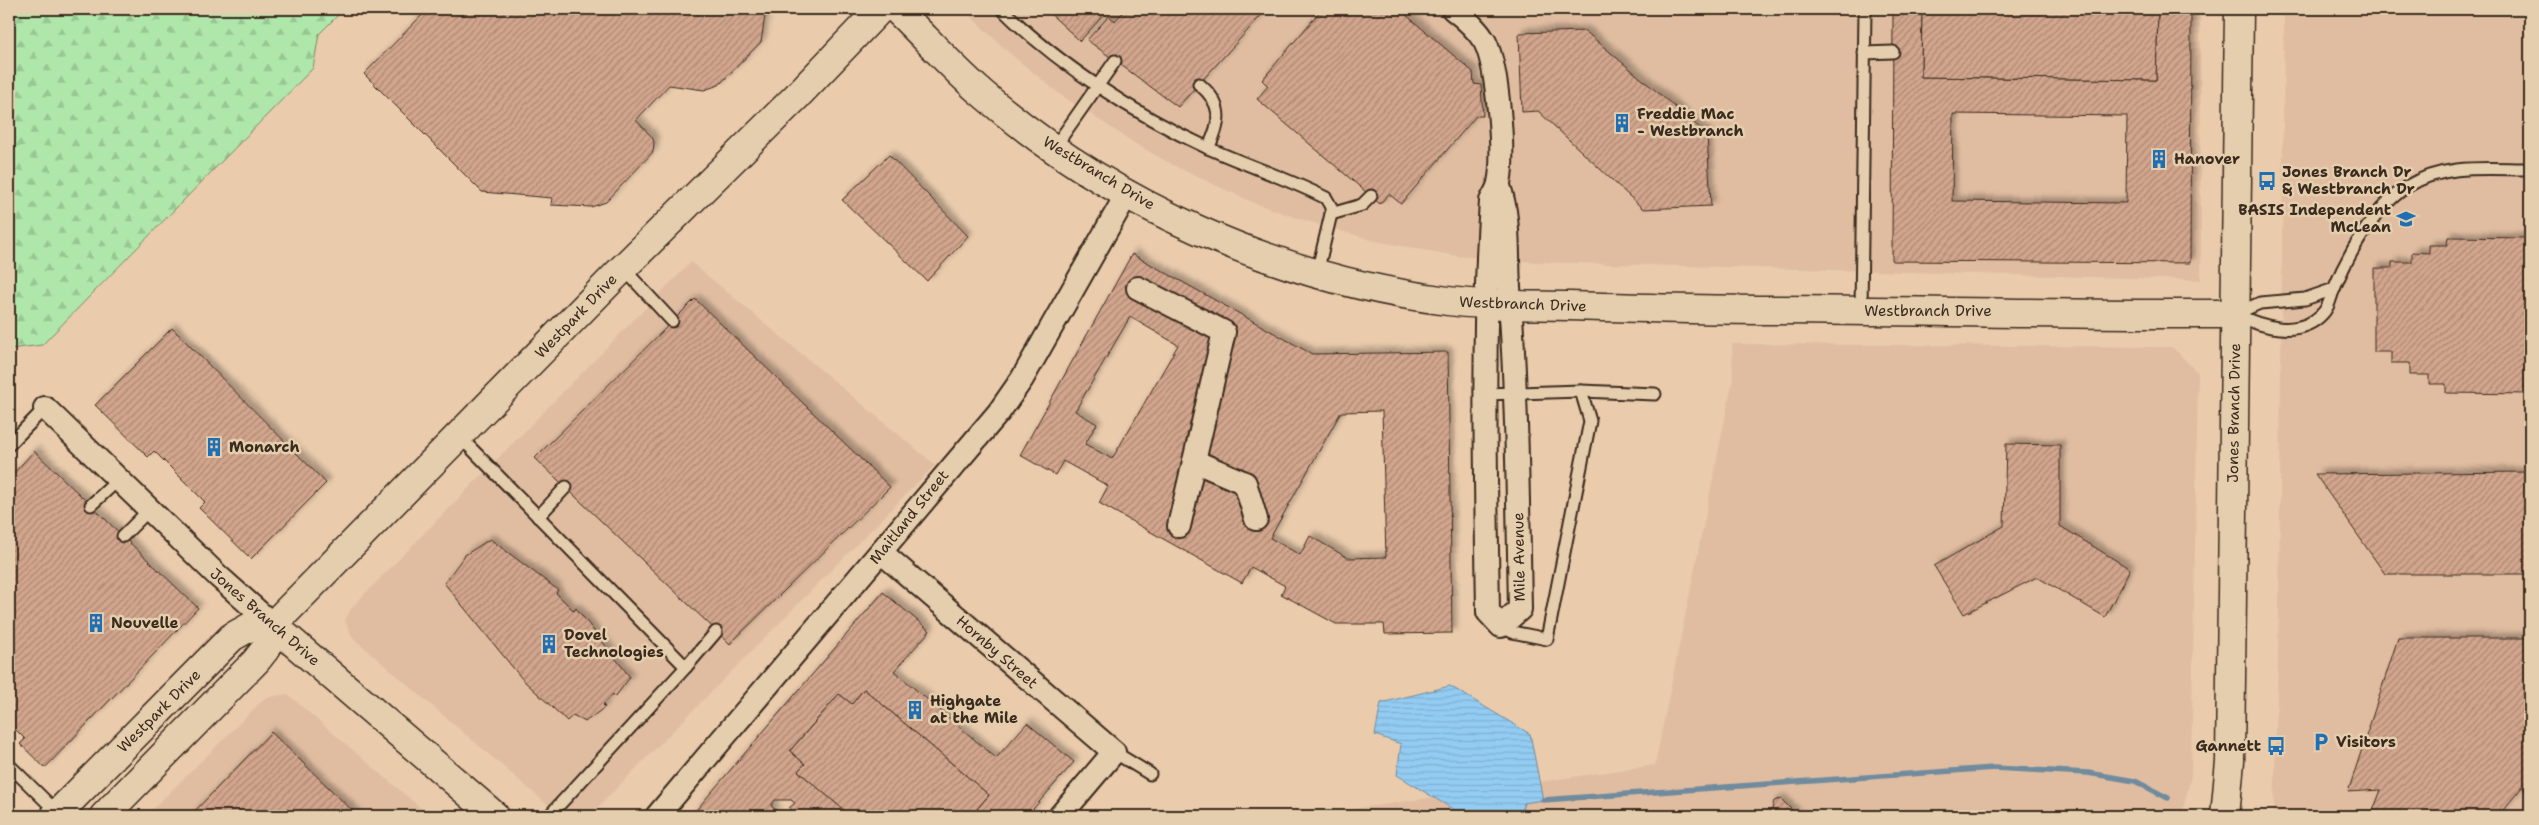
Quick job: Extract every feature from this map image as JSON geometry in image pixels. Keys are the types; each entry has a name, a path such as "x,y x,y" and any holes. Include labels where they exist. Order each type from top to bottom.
{"street":[{"name":"Westpark Drive","path":"104,816 256,661 267,646 273,625 623,268 796,97 880,9"},
{"name":"Westbranch Drive","path":"896,9 977,88 1054,148 1127,194 1202,231 1254,252 1317,273 1378,288 1498,304 1693,310 2235,314"},
{"name":"Jones Branch Drive","path":"2225,816 2230,761 2238,9"},
{"path":"1457,10 1485,42 1493,69 1501,160 1498,186 1506,206 1498,304"},
{"name":"Maitland Street","path":"657,816 1011,396 1127,194"},
{"path":"1138,288 1224,332 1179,526"},
{"name":"Mile Avenue","path":"1498,304 1515,345 1520,609 1501,626 1488,612 1485,394 1498,304"},
{"name":"Jones Branch Drive","path":"45,408 232,589 496,816"},
{"path":"1194,461 1245,483 1256,519"},
{"name":"Hornby Street","path":"881,552 1114,752"},
{"name":"Westpark Drive","path":"57,814 232,637 250,627 273,625"},
{"path":"1060,816 1114,752"}],"lane":[{"path":"1002,9 1051,52 1099,86 1187,138 1326,198 1331,207 1331,214 1317,273"},
{"path":"1862,311 1865,9"},
{"path":"1864,53 1893,52"},
{"path":"1054,148 1115,61"},
{"path":"1199,84 1210,94 1218,114 1216,133 1208,148"},
{"path":"2235,314 2266,327 2302,325 2323,314 2334,288 2374,216 2407,186 2428,176 2450,170 2530,169"},
{"path":"1331,214 1362,205 1371,196"},
{"path":"623,268 672,321"},
{"path":"2235,314 2260,303 2306,298 2334,288"},
{"path":"1501,626 1512,632 1547,639 1590,421 1580,391"},
{"path":"1485,394 1580,391 1655,394"},
{"path":"9,445 45,408"},
{"path":"459,436 686,667"},
{"path":"91,505 118,480"},
{"path":"538,517 566,487"},
{"path":"123,536 149,510"},
{"path":"549,816 716,632"},
{"path":"1114,752 1150,774"},
{"path":"9,765 57,814"}],"shaded area":[{"path":"965,9 2200,9 2201,280 1537,262 1457,256 1375,241 1254,203 1177,167 1139,146 1061,95 1014,57 970,16"},
{"path":"2284,9 2530,9 2530,816 2274,816 2279,618"},
{"path":"691,262 935,465 589,816 561,816 353,638 345,621 352,607"},
{"path":"1732,344 2172,347 2198,373 2191,776 2181,816 1344,816 1354,809 1655,765 1733,379"},
{"path":"287,694 430,816 146,816 265,698"}],"green space":[{"path":"9,9 344,9 319,34 313,68 42,345 9,349"}],"water":[{"path":"1450,686 1530,734 1543,800 1524,803 1521,816 1464,816 1397,775 1401,744 1375,735 1381,703"}],"building":[{"path":"428,9 766,9 761,42 719,85 704,90 669,85 636,120 652,137 654,142 653,152 606,202 591,207 551,205 552,198 482,192 364,74"},
{"path":"1045,9 1109,9 1080,41"},
{"path":"1126,9 1267,9 1178,107 1087,40 1109,16 1115,21"},
{"path":"1322,9 1399,9 1473,72 1474,84 1481,85 1483,116 1476,116 1401,204 1389,194 1380,204 1257,99 1268,86 1262,80"},
{"name":"Hanover","path":"1893,9 1922,9 1921,77 2156,80 2158,9 2191,9 2190,263 1892,261","holes":["1953,114 2127,116 2126,203 1952,201"]},
{"path":"1922,9 2158,9 2156,80 1921,77"},
{"name":"Freddie Mac - Westbranch","path":"1585,31 1707,134 1711,206 1643,209 1538,111 1522,112 1519,33"},
{"path":"889,155 968,236 927,281 842,200"},
{"name":"BASIS Independent McLean","path":"2448,237 2530,238 2530,394 2446,393 2446,384 2429,384 2429,375 2410,375 2410,363 2391,363 2391,352 2374,352 2374,268 2392,268 2392,262 2412,262 2412,252 2429,253 2429,245 2447,245"},
{"path":"1132,254 1312,354 1448,352 1452,633 1385,634 1384,624 1336,624 1281,594 1285,586 1251,567 1242,583 1099,503 1108,486 1063,461 1055,475 1020,455","holes":["1130,317 1178,345 1112,459 1085,444 1097,424 1075,411","1382,411 1386,557 1348,558 1310,536 1300,555 1270,538 1341,412"]},
{"path":"695,299 890,487 730,644 535,458"},
{"name":"Monarch","path":"172,328 326,483 251,559 199,508 205,502 154,451 148,457 95,405"},
{"path":"2006,444 2060,445 2060,526 2130,569 2105,617 2037,577 1964,614 1934,566 2004,526"},
{"name":"Nouvelle","path":"34,451 198,608 45,768 20,744 25,739 9,723 9,478"},
{"path":"2530,472 2530,574 2385,574 2315,474"},
{"name":"Dovel Technologies","path":"490,539 558,590 556,593 574,611 576,608 630,677 615,697 613,694 603,705 605,707 585,722 573,715 567,721 523,680 444,583 465,555"},
{"name":"Highgate at the Mile","path":"883,592 930,631 894,671 996,758 1027,723 1074,762 1027,816 982,816 984,814 977,809 989,795 864,689 852,704 839,694 790,751 805,764 798,771 851,816 799,816 789,808 795,803 791,800 775,800 771,806 776,810 770,816 691,816"},
{"path":"2398,638 2530,638 2530,799 2523,786 2498,816 2371,816 2381,790 2348,792"},
{"path":"864,689 989,795 977,809 984,814 982,816 851,816 798,771 805,764 790,751 839,694 852,704"},
{"path":"271,732 358,816 190,816"},
{"path":"1781,799 1798,816 1770,816 1774,801"}],"waterway":[{"path":"1543,800 1994,768 2088,773 2135,781 2168,798"}],"place":[{"name":"Freddie Mac - Westbranch","path":"1622,123"},
{"name":"Hanover","path":"2159,159"},
{"name":"Jones Branch Dr & Westbranch Dr","path":"2267,181"},
{"name":"BASIS Independent McLean","path":"2406,219"},
{"name":"Monarch","path":"214,447"},
{"name":"Nouvelle","path":"96,623"},
{"name":"Dovel Technologies","path":"549,644"},
{"name":"Highgate at the Mile","path":"915,710"},
{"name":"Visitors","path":"2321,742"},
{"name":"Gannett","path":"2276,746"}]}
